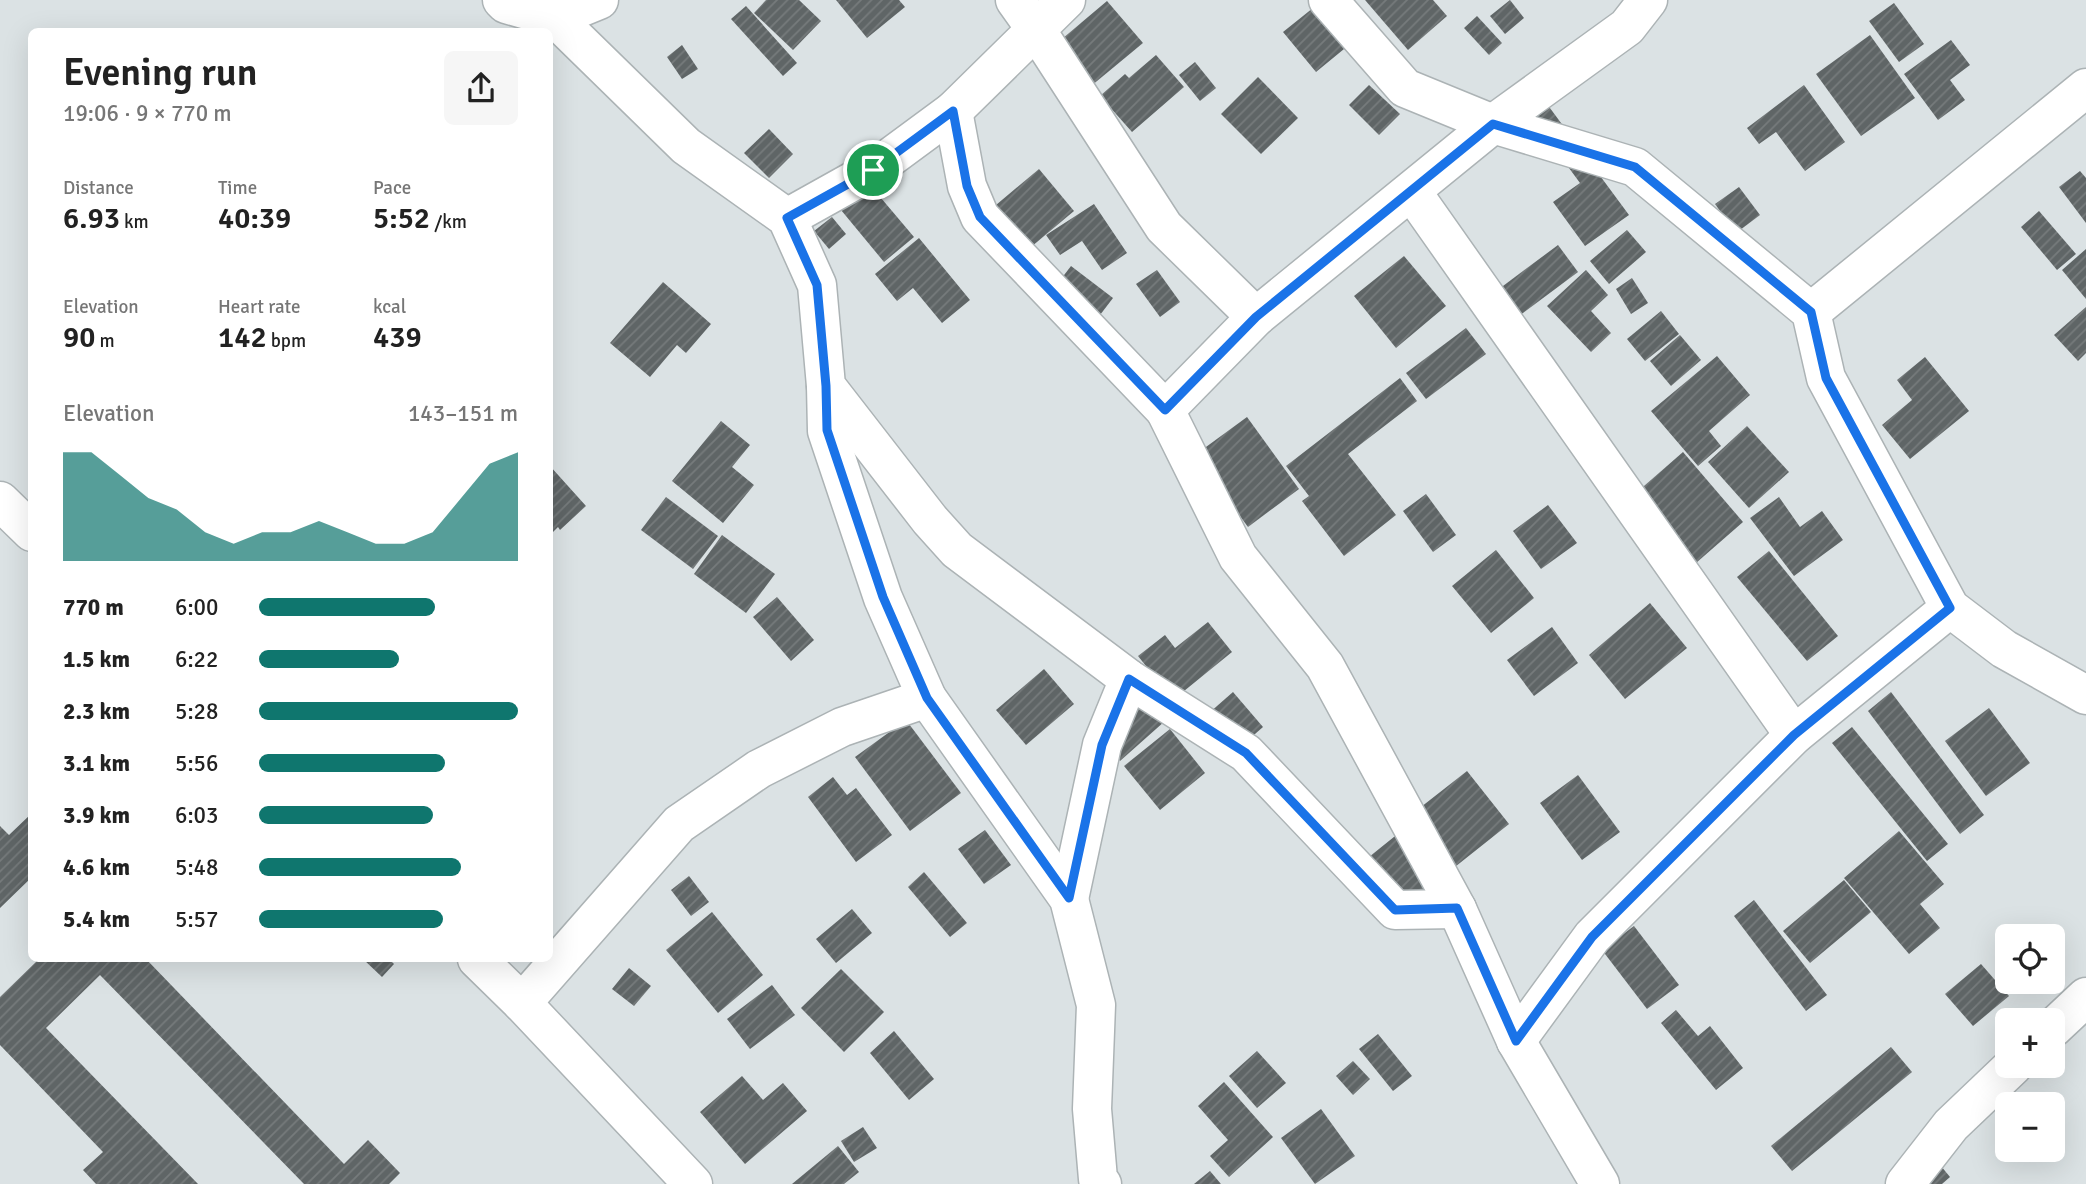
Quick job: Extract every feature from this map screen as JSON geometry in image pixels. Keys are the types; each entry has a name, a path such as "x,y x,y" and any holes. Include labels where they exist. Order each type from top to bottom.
{"street":[{"path":"502,0 506,4 555,18 686,146 787,218 817,285 827,430 883,597 927,698 1069,898 1097,1005 1092,1109 1098,1179 1102,1184"},
{"path":"555,18 599,0"},
{"path":"787,218 873,170 953,111 1025,14 1066,0"},
{"path":"1328,0 1405,88 1493,124 1635,167 1811,312 1826,378 1950,608 2004,649 2086,695"},
{"path":"1165,410 1256,317 1493,124 1627,27 1648,0"},
{"path":"1025,14 1164,228 1256,317"},
{"path":"1811,312 2086,88"},
{"path":"953,111 967,186 980,217 1165,410 1238,558 1325,666 1457,908 1516,1041 1600,1184"},
{"path":"1412,192 1794,735"},
{"path":"826,386 930,520 957,550 1129,679 1246,753 1395,910 1457,908"},
{"path":"0,501 28,528"},
{"path":"1516,1041 1592,937 1794,735 1950,608"},
{"path":"1069,898 1102,745 1129,679"},
{"path":"522,1003 679,824 759,769 842,727 927,698"},
{"path":"480,962 693,1184"},
{"path":"2065,1017 2086,997"},
{"path":"1905,1184 1951,1125 2000,1078"}],"building":[{"path":"766,0 799,0 821,21 793,50 754,13"},
{"path":"836,0 899,0 905,7 867,38"},
{"path":"1323,0 1374,31 1348,52 1344,49 1316,72 1283,32"},
{"path":"1365,0 1433,0 1447,16 1408,50"},
{"path":"1510,0 1524,18 1505,34 1490,16"},
{"path":"1107,1 1143,43 1091,86 1056,44"},
{"path":"1894,3 1924,44 1899,62 1869,21"},
{"path":"746,6 797,63 783,76 731,19"},
{"path":"1477,16 1502,43 1489,55 1464,28"},
{"path":"1870,35 1915,98 1861,136 1816,74"},
{"path":"1951,40 1970,65 1950,80 1965,100 1938,120 1904,74"},
{"path":"682,45 698,69 682,79 667,57"},
{"path":"1156,55 1184,87 1132,132 1100,96 1125,74 1129,78"},
{"path":"1195,62 1216,88 1200,101 1179,75"},
{"path":"1258,77 1298,118 1261,154 1221,114"},
{"path":"1369,85 1400,114 1379,135 1349,105"},
{"path":"1804,85 1845,142 1805,171 1776,132 1759,144 1747,128"},
{"path":"1547,104 1629,215 1585,246 1553,202 1580,183 1530,115"},
{"path":"769,129 793,154 769,178 744,153"},
{"path":"1039,169 1074,211 1031,247 996,205"},
{"path":"2080,171 2086,178 2086,223 2059,187"},
{"path":"870,185 914,237 884,262 841,210"},
{"path":"1739,187 1760,215 1736,233 1715,204"},
{"path":"1094,204 1127,253 1102,270 1082,241 1060,255 1046,235"},
{"path":"2039,211 2076,254 2057,270 2021,227"},
{"path":"832,217 846,234 829,249 814,231"},
{"path":"1627,230 1646,252 1609,284 1590,261"},
{"path":"919,238 970,300 942,323 913,288 897,301 875,274"},
{"path":"1558,245 1578,272 1519,316 1499,289"},
{"path":"2086,249 2086,299 2062,270"},
{"path":"1404,256 1446,306 1396,348 1354,296"},
{"path":"1071,266 1113,298 1100,315 1058,283"},
{"path":"1157,270 1180,302 1160,317 1136,284"},
{"path":"1586,270 1608,295 1591,311 1611,333 1591,352 1547,306"},
{"path":"1632,278 1648,303 1631,314 1616,289"},
{"path":"663,282 711,324 686,353 677,345 650,377 610,343"},
{"path":"2086,307 2086,353 2078,361 2054,335"},
{"path":"1661,311 1679,334 1645,361 1627,339"},
{"path":"1466,328 1486,354 1426,399 1406,373"},
{"path":"1680,335 1701,360 1671,386 1650,361"},
{"path":"1717,356 1750,395 1709,431 1721,446 1698,466 1651,411"},
{"path":"1925,357 1969,411 1910,459 1882,425 1912,400 1897,380"},
{"path":"1400,378 1417,401 1348,454 1396,515 1344,556 1302,501 1309,496 1286,466"},
{"path":"1247,417 1299,489 1248,527 1195,455"},
{"path":"721,421 750,445 732,467 754,485 723,523 672,481"},
{"path":"1747,426 1789,472 1749,508 1708,462"},
{"path":"1683,452 1743,522 1696,563 1636,493"},
{"path":"553,469 586,506 560,530 558,527 553,532"},
{"path":"1426,494 1456,535 1433,552 1403,511"},
{"path":"666,497 718,536 693,569 641,530"},
{"path":"1779,497 1800,527 1822,511 1843,540 1794,576 1750,518"},
{"path":"1548,505 1577,543 1541,569 1513,531"},
{"path":"722,535 775,574 746,613 694,574"},
{"path":"1496,550 1534,598 1491,633 1452,586"},
{"path":"1769,551 1838,636 1807,661 1737,577"},
{"path":"777,597 814,640 791,661 753,617"},
{"path":"1650,603 1687,648 1625,699 1589,655"},
{"path":"1208,622 1232,652 1173,700 1138,656 1165,635 1175,648"},
{"path":"1552,627 1578,663 1534,696 1507,660"},
{"path":"1044,669 1074,704 1026,745 996,710"},
{"path":"1233,692 1263,727 1224,761 1193,727"},
{"path":"1891,692 1984,815 1960,834 1868,711"},
{"path":"1145,698 1165,721 1120,761 1100,738"},
{"path":"1989,708 2030,763 1986,796 1945,741"},
{"path":"906,720 961,793 910,831 855,757"},
{"path":"1852,727 1948,844 1927,861 1832,743"},
{"path":"1170,729 1205,773 1160,810 1124,766"},
{"path":"1467,771 1509,824 1402,909 1364,861 1425,812 1421,807"},
{"path":"1578,775 1620,832 1582,860 1540,803"},
{"path":"833,777 847,795 856,788 892,835 856,862 808,797"},
{"path":"28,817 28,881 0,908 0,826 9,835"},
{"path":"985,830 1011,865 984,884 958,849"},
{"path":"1899,831 1944,884 1920,904 1940,928 1909,954 1844,878"},
{"path":"924,872 967,923 950,937 908,887"},
{"path":"689,876 709,902 691,916 671,890"},
{"path":"1844,880 1871,912 1810,963 1783,931"},
{"path":"1754,900 1827,995 1806,1011 1734,916"},
{"path":"852,909 872,933 836,963 816,939"},
{"path":"712,912 763,975 718,1013 666,950"},
{"path":"1634,926 1679,985 1647,1009 1602,950"},
{"path":"36,962 149,962 344,1164 368,1140 400,1173 389,1184 304,1184 100,975 46,1028 198,1184 96,1184 83,1170 103,1152 0,1045 0,997"},
{"path":"366,962 392,962 394,964 382,977"},
{"path":"1981,964 1995,980 1995,994 2009,996 1973,1026 1945,994"},
{"path":"629,968 651,986 634,1006 612,989"},
{"path":"841,969 884,1012 844,1052 801,1008"},
{"path":"772,985 795,1015 750,1049 727,1019"},
{"path":"1676,1010 1698,1036 1710,1026 1743,1068 1716,1090 1661,1023"},
{"path":"894,1031 934,1079 909,1100 870,1053"},
{"path":"1378,1034 1412,1076 1393,1091 1359,1049"},
{"path":"1891,1047 1912,1072 1792,1171 1771,1146"},
{"path":"1257,1051 1286,1083 1257,1108 1229,1076"},
{"path":"1353,1061 1370,1079 1353,1095 1336,1076"},
{"path":"742,1076 763,1100 783,1083 807,1111 745,1164 700,1112"},
{"path":"1224,1082 1273,1137 1229,1177 1210,1156 1228,1140 1198,1106"},
{"path":"1321,1109 1355,1156 1315,1184 1281,1138"},
{"path":"863,1127 877,1148 854,1162 841,1141"},
{"path":"838,1146 859,1172 844,1184 792,1184"},
{"path":"1927,1149 1950,1177 1942,1184 1904,1184"},
{"path":"1210,1171 1221,1184 1194,1184"}],"route":[{"path":"953,111 967,186 980,217 1165,410 1256,317 1493,124 1635,167 1811,312 1826,378 1950,608 1794,735 1592,937 1516,1041 1457,908 1395,910 1246,753 1129,679 1102,745 1069,898 927,698 883,597 827,430 817,285 787,218 873,170 953,111"}]}
